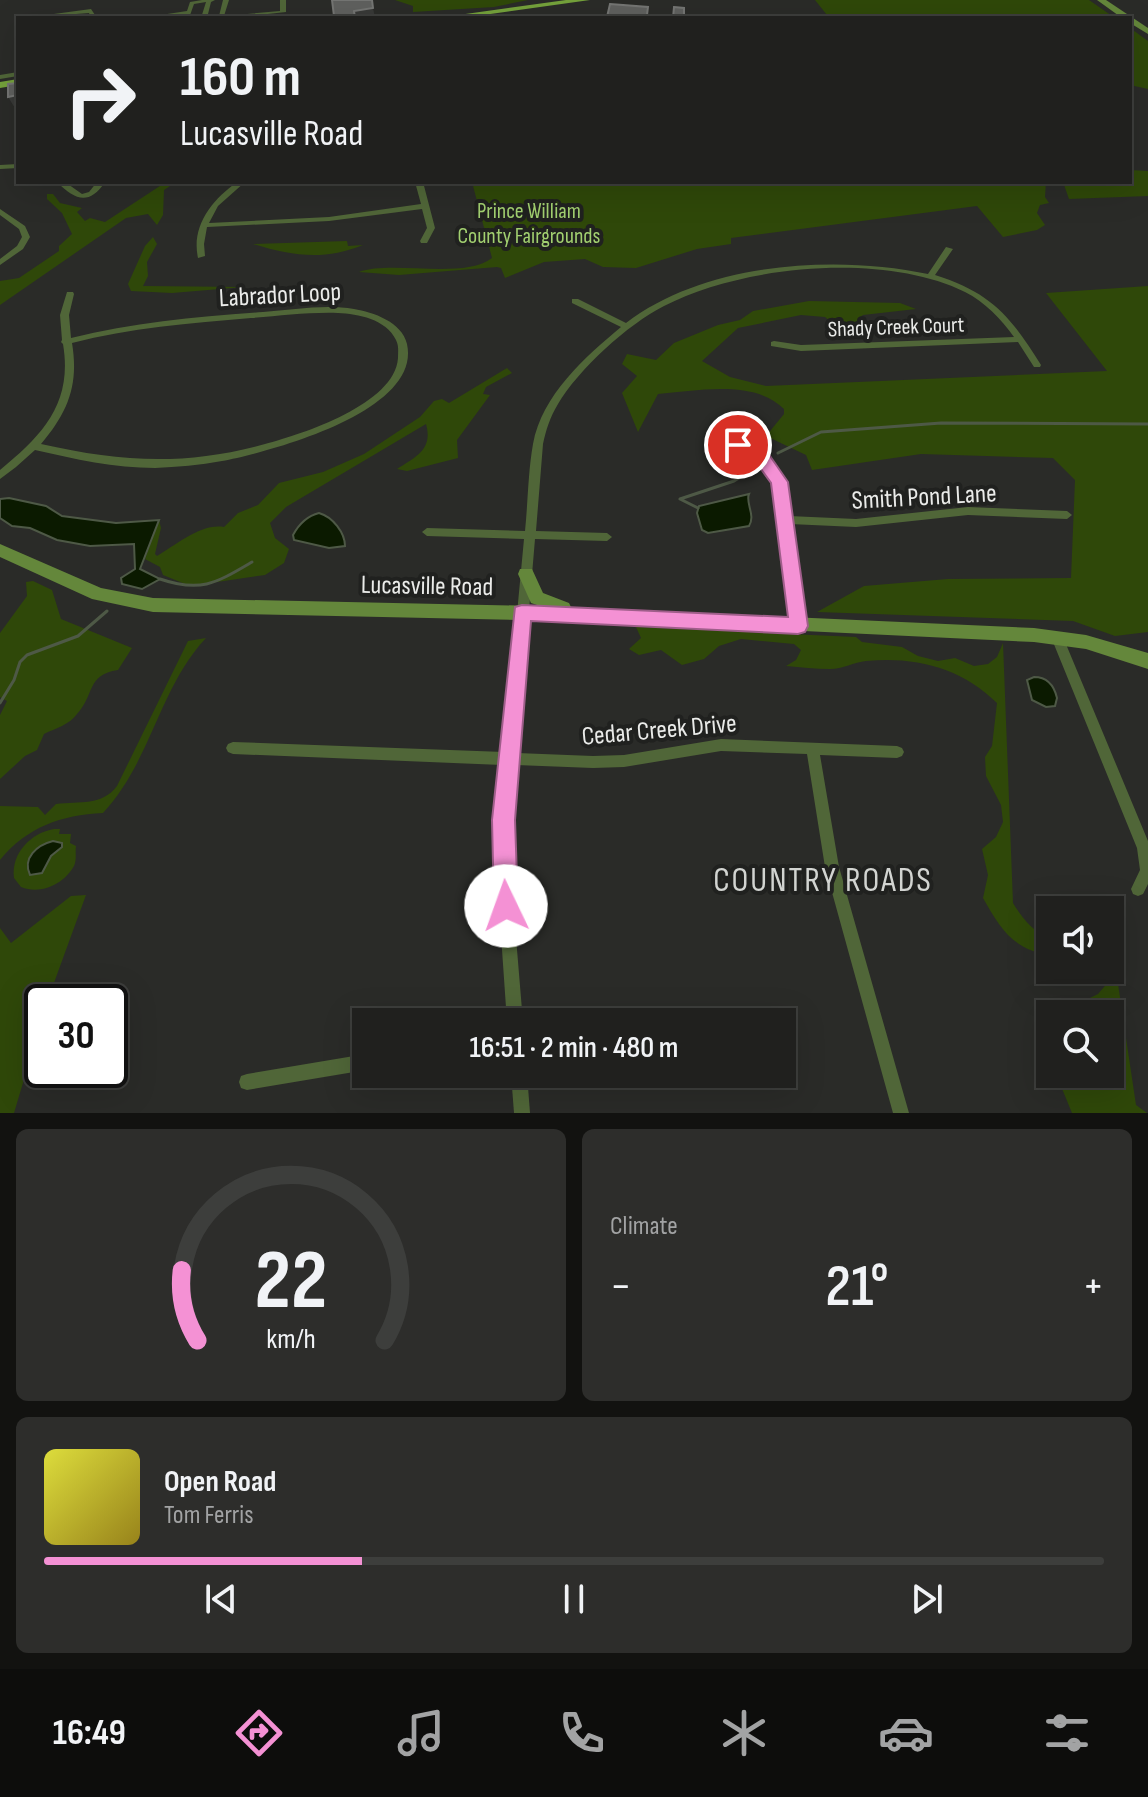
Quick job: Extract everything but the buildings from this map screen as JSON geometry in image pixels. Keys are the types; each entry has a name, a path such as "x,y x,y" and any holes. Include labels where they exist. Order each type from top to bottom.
{"main road":[{"path":"454,16 549,2 586,0"}],"street":[{"path":"188,15 193,2 210,0"},
{"path":"242,16 283,12 283,0"},
{"path":"1101,0 1125,16"},
{"path":"41,16 82,10 91,11 93,16"},
{"path":"1132,21 1148,25"},
{"path":"1132,21 1148,32"},
{"path":"63,184 74,195 83,197 91,195 99,184"},
{"path":"201,256 199,238 204,225 215,204 239,184"},
{"path":"420,184 431,230 424,241"},
{"path":"204,225 320,219 426,206"},
{"path":"0,211 22,228 26,237 20,247 0,263"},
{"path":"930,276 949,249"},
{"path":"514,1008 504,877 508,758 538,444 545,416 560,392 626,326 677,296 732,279 842,265 880,266 930,276 980,298 1002,315 1037,365"},
{"path":"0,475 34,446 55,419 67,394 70,368 63,311 70,294"},
{"path":"575,301 626,326"},
{"name":"Labrador Loop","path":"34,446 109,461 137,463 196,461 248,452 300,437 365,406 397,378 404,355 401,340 389,327 360,313 337,310 139,325 65,342"},
{"name":"Shady Creek Court","path":"774,344 801,348 1021,339"},
{"path":"724,438 756,455 772,469 779,482 798,626"},
{"name":"Smith Pond Lane","path":"785,520 856,523 968,511 1067,515"},
{"path":"427,532 607,537"},
{"name":"Lucasville Road","path":"0,550 72,585 134,603 195,607 612,615 1057,637 1119,650 1148,661"},
{"path":"526,574 532,592 545,603 612,615"},
{"path":"1057,637 1144,848 1147,871 1138,889"},
{"name":"Cedar Creek Drive","path":"233,748 609,762 721,745 897,752"},
{"path":"812,748 838,892 901,1113"},
{"path":"247,1082 352,1064"},
{"path":"520,1088 522,1113"}],"green space":[{"path":"395,0 528,0 494,7 413,12 413,6"},
{"path":"815,0 1089,0 1112,16 820,16 827,15"},
{"path":"1132,29 1148,41 1148,89 1132,85"},
{"path":"1132,170 1148,171 1148,196 1069,199 1064,184 1132,184"},
{"path":"163,184 173,184 164,190 163,215 157,225 148,214 126,218 0,305 0,281 19,278 59,251 59,246 72,234 62,213 47,199 47,194 53,194 60,203 82,208 77,212 85,221 90,218 105,222"},
{"name":"Prince William County Fairgrounds","path":"473,184 1046,184 1045,197 1049,203 1040,205 1037,213 1045,225 1037,230 1003,237 977,206 731,238 731,244 697,249 636,268 603,267 585,259 544,262 505,278 501,268 497,267 399,275 359,272 389,268 464,268 492,258"},
{"path":"153,237 157,244 147,262 148,276 143,286 244,287 172,293 131,291 128,284 145,246"},
{"path":"347,241 348,246 363,245 335,253 308,255 253,244"},
{"path":"1148,286 1148,632 1115,636 1073,621 817,612 864,586 948,579 1071,578 1075,480 1053,458 921,454 812,470 806,455 766,436 784,414 784,409 772,400 741,390 724,389 658,394 638,432 622,393 637,376 622,364 627,354 656,360 674,343 718,325 740,320 753,311 809,301 900,303 916,309 863,315 858,319 860,331 841,330 825,317 801,315 738,328 702,361 730,377 766,386 1107,371 1046,293"},
{"path":"507,368 512,373 486,387 483,394 490,395 457,440 458,458 407,471 397,469 422,451 427,440 426,424 286,507 270,523 275,538 289,549 284,563 265,575 190,586 163,575 160,567 145,559 159,520 161,528 157,556 206,528 224,527 238,513 258,505 279,483 323,472 364,454 420,417 434,401 442,399 449,403"},
{"path":"33,581 52,590 61,619 132,648 118,670 96,681 74,718 44,734 37,750 25,756 0,779 0,715 7,701 0,697 0,633 27,596 26,582"},
{"path":"636,627 856,637 862,642 902,647 918,656 938,661 955,658 974,666 988,664 997,657 1003,643 1013,903 1036,930 1036,952 1009,936 983,898 988,875 982,849 996,837 1003,822 1001,805 986,776 985,757 992,746 997,703 983,691 953,673 920,663 866,661 830,669 786,666 796,660 801,650 794,644 741,639 719,646 704,659 682,665 661,650 639,655 629,649 641,638"},
{"path":"206,638 177,679 133,770 103,813 46,825 22,839 0,860 0,806 38,807 45,815 56,804 105,797 117,786 188,641"},
{"path":"60,829 59,834 71,834 70,843 76,846 74,866 58,883 44,889 21,887 14,878 19,853 30,840"},
{"path":"86,895 54,984 24,984 24,1079 14,1113 0,1113 0,928 11,943 71,896"},
{"path":"1107,984 1118,984 1120,1000 1086,1000 1098,994"},
{"path":"1124,1024 1136,1105 1147,1113 1072,1113 1062,1088 1124,1088"}],"shaded area":[{"path":"749,494 749,526 708,533 702,530 697,513 699,506"},
{"path":"0,499 46,506 62,516 116,523 159,520 140,569 160,579 142,589 122,584 121,578 135,569 134,544 90,546 57,540 30,528 12,526 0,518"},
{"path":"319,513 337,526 345,546 329,548 294,540 293,535 301,524"},
{"path":"1043,678 1052,686 1057,698 1055,706 1046,707 1032,700 1027,680"},
{"path":"53,841 62,843 62,847 51,856 42,873 30,875 28,863 32,853"}],"waterway":[{"path":"778,453 821,432 941,423 1148,424"},
{"path":"698,508 680,499 734,481 752,470"},
{"path":"160,579 187,585 208,584 252,562"},
{"path":"0,703 14,680 20,662 27,655 78,636 107,611"}],"district":[{"name":"COUNTRY ROADS","path":"823,879"}],"route":[{"path":"506,906 504,820 522,613 798,626 779,482 764,460 738,445"}]}
